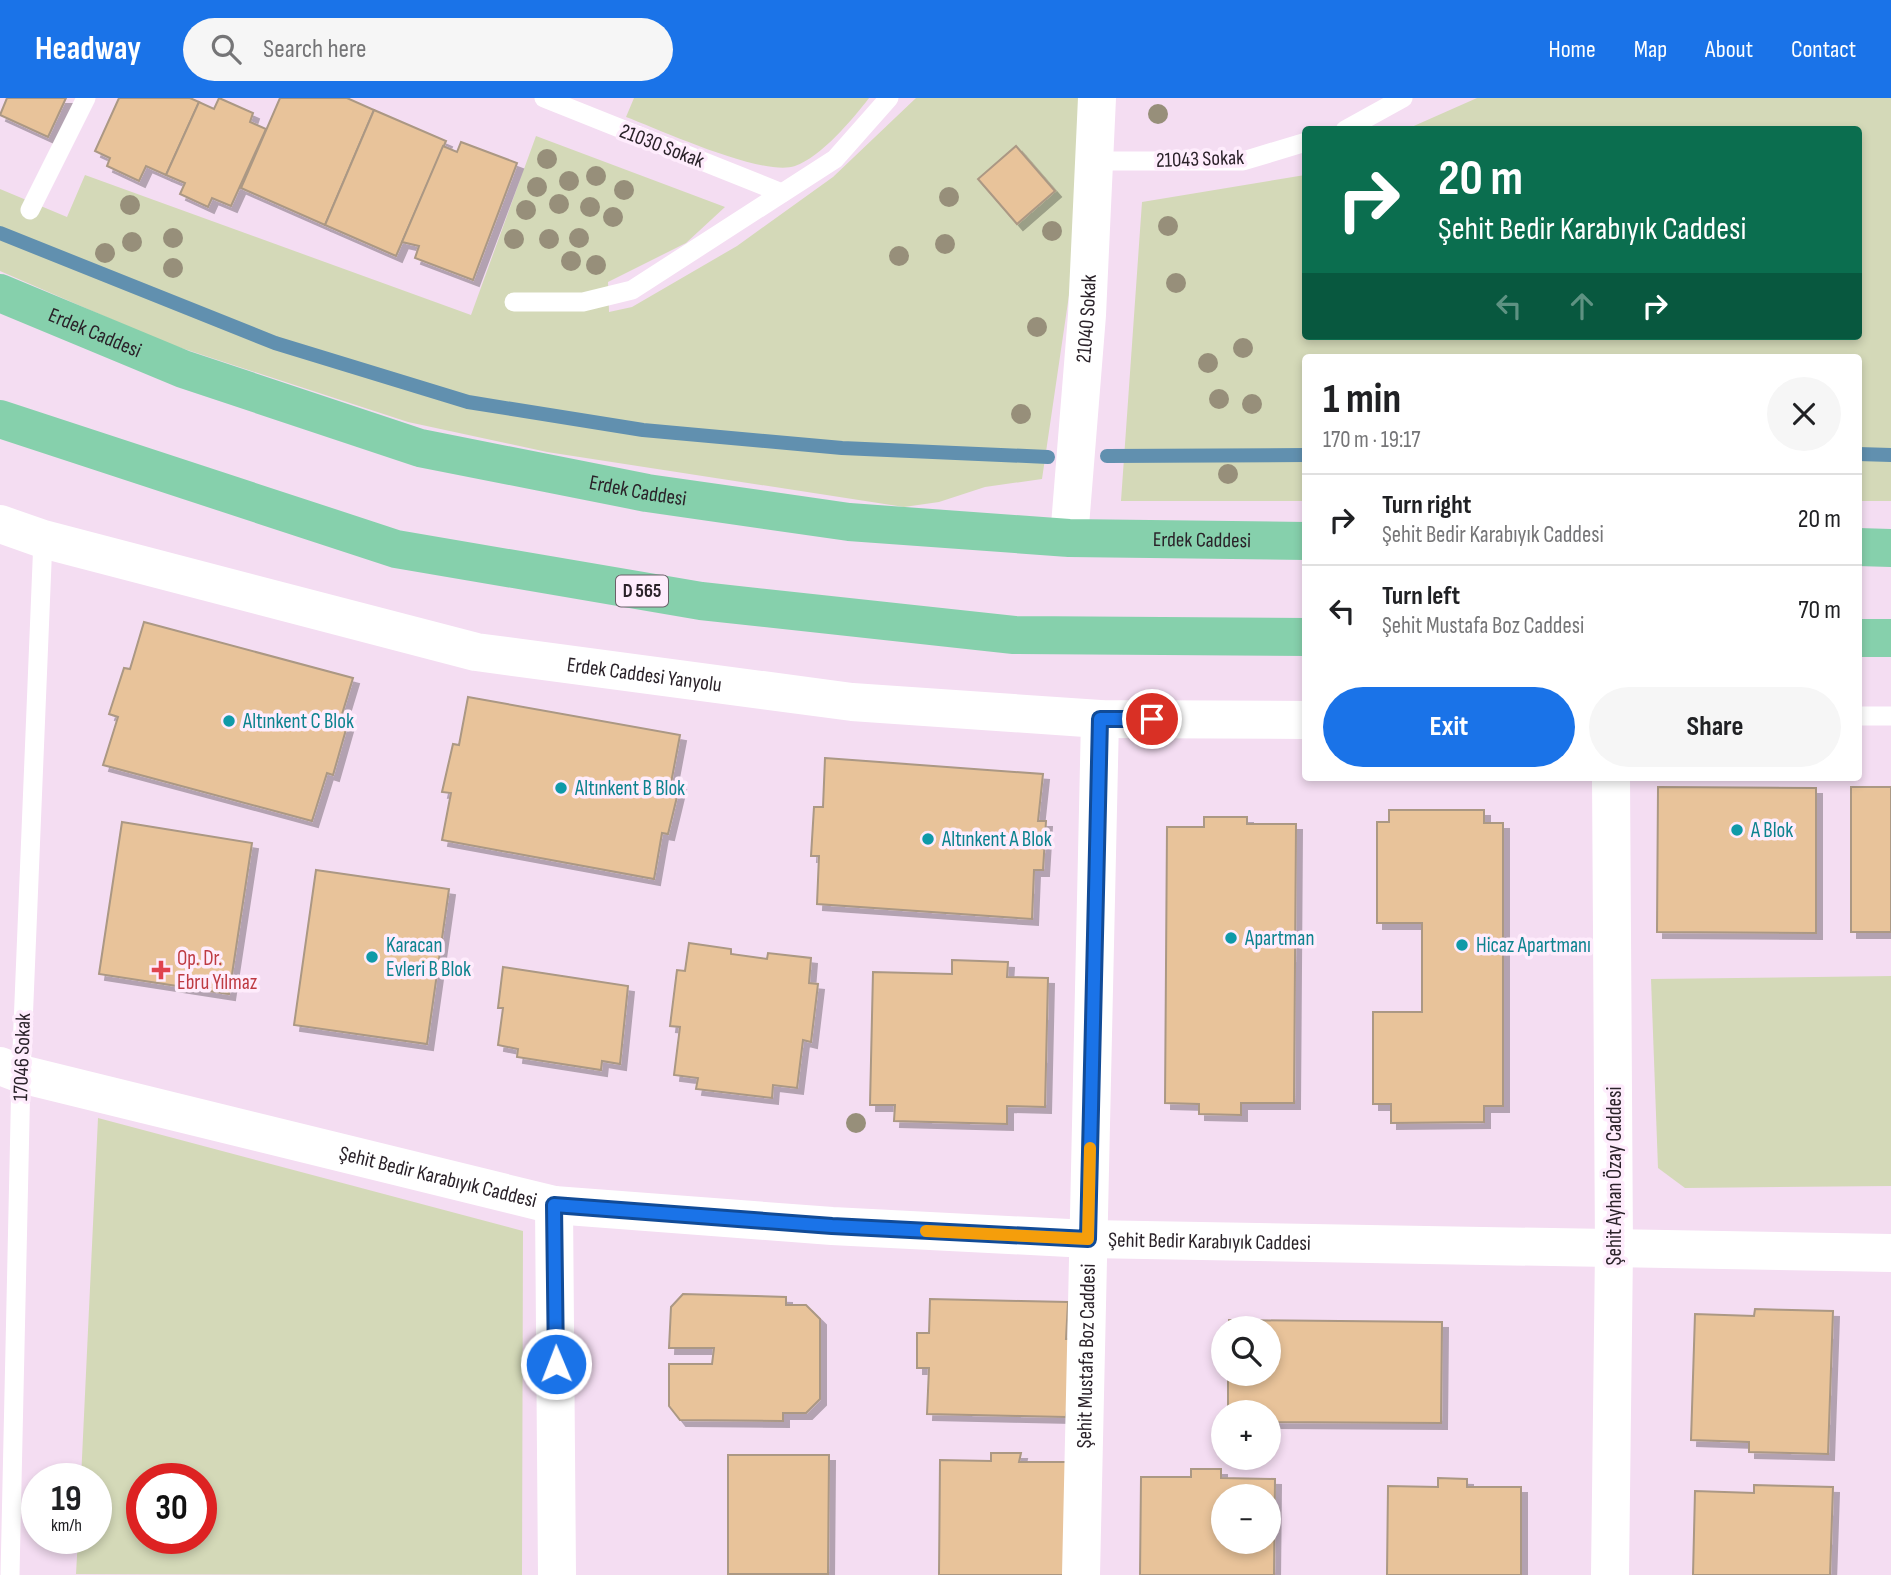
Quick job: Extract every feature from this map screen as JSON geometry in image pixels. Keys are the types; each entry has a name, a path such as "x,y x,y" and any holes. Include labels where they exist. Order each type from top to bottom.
{"highway":[{"name":"Erdek Caddesi","path":"0,293 183,369 420,448 648,493 849,522 1069,538 1302,541"},
{"name":"D 565","path":"0,419 396,549 701,601 1014,635 1302,637"},
{"path":"1862,547 1891,548"},
{"path":"1862,638 1891,638"}],"street":[{"name":"21040 Sokak","path":"1069,538 1087,315 1097,98"},
{"name":"Erdek Caddesi Yanyolu","path":"0,524 43,539 476,652 852,702 1100,719 1302,720"},
{"name":"Şehit Mustafa Boz Caddesi","path":"1081,1575 1100,719"},
{"name":"Şehit Ayhan Özay Caddesi","path":"1610,1575 1614,1249 1611,781"},
{"name":"Şehit Bedir Karabıyık Caddesi","path":"11,1070 554,1205 832,1226 1088,1239 1891,1253"},
{"path":"554,1205 557,1575"}],"lane":[{"path":"30,210 86,98"},
{"name":"21030 Sokak","path":"544,98 583,106 782,193"},
{"path":"514,302 583,302 632,290 835,159 889,98"},
{"path":"1352,126 1403,98"},
{"name":"21043 Sokak","path":"1093,161 1243,161 1302,143"},
{"name":"17046 Sokak","path":"10,1575 11,1070 43,539"},
{"path":"1862,716 1891,716"}],"green space":[{"path":"634,98 869,98 815,155 795,166 780,168 736,159 626,117"},
{"path":"916,98 1079,98 1078,234 1042,479 985,487 939,502 904,507 547,452 408,422 166,343 0,271 0,189 67,217 85,175 471,315 536,136 725,207 686,243 608,282 609,312 632,307 737,246 833,177"},
{"path":"1477,98 1891,98 1891,501 1862,501 1862,354 1302,354 1302,501 1121,501 1142,202 1302,175 1302,340 1862,340 1862,126 1414,126"},
{"path":"1891,976 1891,1186 1685,1188 1658,1168 1651,979"},
{"path":"98,1118 523,1231 522,1575 76,1574 77,1554 112,1554 112,1463 82,1463"}],"building":[{"path":"7,98 66,98 48,137 0,115"},
{"path":"119,98 190,98 199,102 166,175 146,166 139,181 107,166 110,158 95,151"},
{"path":"219,98 253,113 250,122 266,129 231,206 212,198 208,207 180,194 185,183 166,175 199,102 214,109"},
{"path":"280,98 347,98 374,110 325,225 241,188"},
{"path":"374,110 446,141 396,256 325,225"},
{"path":"461,142 517,163 473,280 415,258 419,246 402,242 443,146 457,152"},
{"path":"1016,146 1055,191 1017,224 978,179"},
{"name":"Altınkent C Blok","path":"144,622 353,678 339,724 347,726 333,775 327,773 312,821 103,765 118,717 109,714 124,668 130,669"},
{"name":"Altınkent B Blok","path":"468,697 680,735 671,783 680,784 668,834 662,833 654,879 442,840 451,793 442,792 453,744 459,745"},
{"name":"Altınkent A Blok","path":"825,758 1043,774 1038,821 1046,821 1043,870 1034,870 1032,919 817,904 819,856 811,856 814,807 823,807"},
{"name":"A Blok","path":"1658,787 1816,788 1816,933 1657,932"},
{"path":"1851,787 1891,787 1891,932 1851,932"},
{"name":"Hicaz Apartmanı","path":"1389,810 1484,810 1484,823 1503,823 1503,1106 1484,1106 1484,1122 1391,1123 1391,1104 1373,1104 1373,1012 1422,1012 1422,923 1377,923 1377,822 1389,822"},
{"name":"Apartman","path":"1204,817 1247,817 1247,824 1296,824 1294,1103 1241,1103 1241,1115 1199,1114 1199,1104 1165,1103 1167,827 1204,827"},
{"path":"122,822 252,843 229,994 99,974"},
{"name":"Karacan Evleri B Blok","path":"316,870 449,889 427,1044 294,1025"},
{"path":"689,943 731,949 731,954 767,959 768,953 811,958 809,983 818,984 811,1042 803,1040 797,1088 773,1085 772,1098 696,1089 698,1078 674,1075 680,1027 670,1026 677,970 685,971"},
{"path":"952,960 1008,962 1007,977 1048,978 1045,1107 1007,1106 1007,1124 894,1121 895,1105 870,1105 873,972 952,974"},
{"path":"503,967 628,986 620,1064 602,1061 601,1070 517,1057 518,1049 498,1045 503,1008 498,1008"},
{"path":"683,1294 786,1297 786,1305 806,1305 820,1319 820,1399 806,1413 783,1413 783,1421 680,1420 669,1406 669,1364 712,1364 714,1348 669,1348 671,1307"},
{"path":"930,1299 1068,1302 1066,1339 1078,1339 1066,1417 927,1414 929,1368 917,1368 917,1333 929,1333"},
{"path":"1755,1309 1833,1311 1828,1454 1749,1452 1749,1442 1691,1440 1695,1314 1754,1316"},
{"path":"1281,1320 1442,1322 1441,1423 1281,1422 1281,1400 1228,1400 1228,1386 1281,1386"},
{"path":"991,1453 1021,1453 1019,1462 1074,1462 1073,1575 939,1575 940,1460 991,1461"},
{"path":"728,1455 829,1455 828,1574 728,1574"},
{"path":"1191,1469 1211,1469 1221,1470 1221,1478 1275,1479 1275,1484 1211,1484 1211,1554 1274,1554 1274,1575 1140,1575 1141,1477 1191,1477"},
{"path":"1438,1478 1467,1479 1467,1487 1521,1487 1521,1575 1387,1575 1388,1486 1438,1487"},
{"path":"1754,1485 1833,1487 1830,1575 1693,1575 1695,1491 1754,1493"}],"waterway":[{"path":"0,233 275,343 468,402 643,430 842,448 1048,457"},
{"path":"1862,454 1891,455"},
{"path":"1107,456 1302,455"}],"slow traffic":[{"path":"926,1231 1088,1239 1090,1148"}],"place":[{"name":"Altınkent C Blok","path":"229,721"},
{"name":"Altınkent B Blok","path":"561,788"},
{"name":"A Blok","path":"1737,830"},
{"name":"Altınkent A Blok","path":"928,839"},
{"name":"Apartman","path":"1231,938"},
{"name":"Hicaz Apartmanı","path":"1462,945"},
{"name":"Karacan Evleri B Blok","path":"372,957"},
{"name":"Op. Dr. Ebru Yılmaz","path":"161,970"}],"route":[{"path":"556,1364 554,1205 832,1226 1088,1239 1100,719 1152,719"}]}
